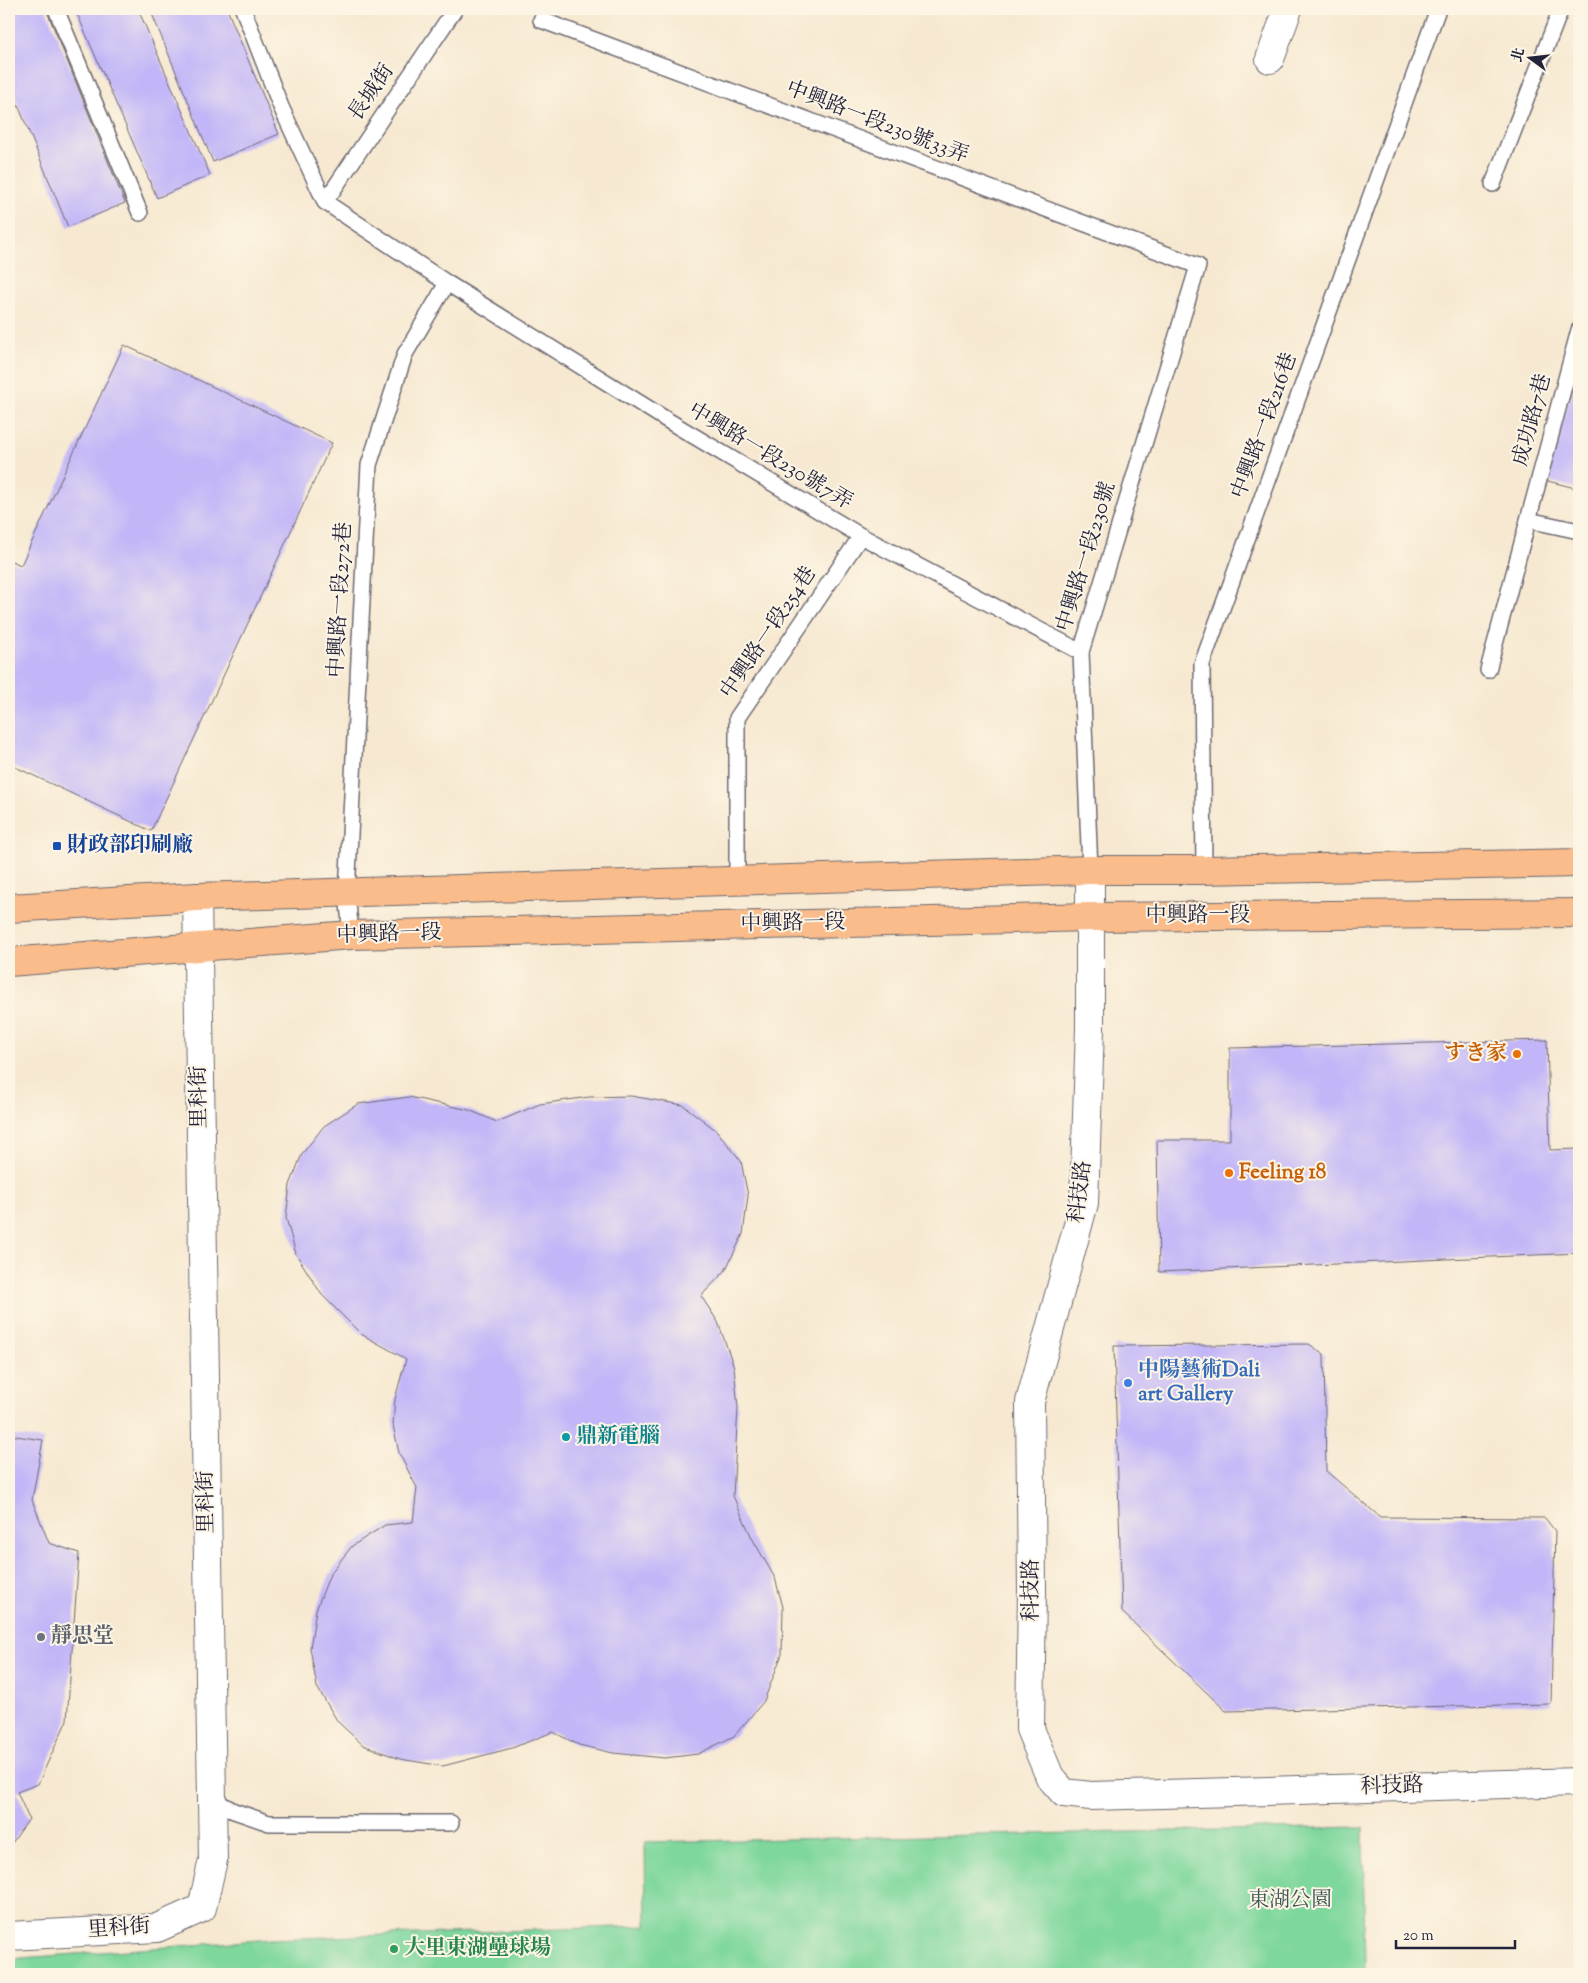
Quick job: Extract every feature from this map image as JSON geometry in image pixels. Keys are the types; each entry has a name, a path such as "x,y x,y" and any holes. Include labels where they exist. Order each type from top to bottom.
{"main road":[{"name":"中興路一段","path":"9,908 196,896 1090,870 1204,870 1579,863"},
{"name":"中興路一段","path":"9,962 351,936 1091,916 1579,913"}],"street":[{"path":"1270,59 1288,9"},
{"name":"科技路","path":"1090,870 1090,1028 1084,1202 1030,1402 1032,1590 1030,1729 1050,1777 1064,1793 1090,1796 1579,1782"},
{"name":"里科街","path":"9,1936 157,1928 202,1908 213,1860 196,896"}],"lane":[{"path":"56,9 140,213"},
{"path":"243,9 281,107 325,202"},
{"name":"長城街","path":"325,202 455,9"},
{"name":"中興路一段216巷","path":"1204,870 1202,664 1438,9"},
{"path":"1493,184 1561,9"},
{"name":"中興路一段230號33弄","path":"541,20 1198,266"},
{"name":"中興路一段230號7弄","path":"325,202 447,283 667,420 861,536 1081,652"},
{"name":"中興路一段230號","path":"1090,870 1081,652 1198,266"},
{"name":"中興路一段272巷","path":"351,936 347,893 369,465 405,354 447,283"},
{"name":"成功路7巷","path":"1488,670 1579,330"},
{"path":"1528,520 1579,531"},
{"name":"中興路一段254巷","path":"737,881 737,718 861,536"},
{"path":"212,1799 234,1811 269,1823 451,1823"}],"green space":[{"name":"東湖公園","path":"1363,1827 1365,1974 9,1974 9,1959 272,1939 646,1926 645,1842"}],"building":[{"path":"9,9 46,9 125,203 68,227 9,83"},
{"path":"75,9 138,9 210,175 157,198"},
{"path":"150,9 227,9 279,134 213,162"},
{"path":"124,345 332,443 151,831 9,764 9,560 21,565"},
{"path":"1579,367 1579,489 1544,480"},
{"path":"1547,1040 1550,1150 1579,1149 1579,1253 1159,1272 1157,1140 1230,1140 1230,1048"},
{"name":"鼎新電腦","path":"631,1096 683,1105 717,1131 741,1161 748,1196 743,1234 725,1271 701,1296 718,1322 734,1367 738,1408 733,1496 752,1538 775,1578 783,1607 782,1654 764,1701 734,1736 698,1754 665,1758 613,1753 579,1745 553,1732 512,1748 443,1766 400,1759 363,1745 338,1722 317,1687 310,1648 316,1610 330,1574 352,1546 385,1525 413,1522 417,1488 399,1453 393,1425 395,1399 406,1359 361,1334 322,1295 296,1254 286,1218 290,1185 302,1154 324,1126 358,1104 409,1097 469,1110 497,1122 540,1104 589,1097"},
{"path":"1309,1344 1324,1354 1326,1471 1380,1517 1545,1518 1555,1531 1551,1704 1226,1711 1122,1612 1114,1346"},
{"name":"靜思堂","path":"9,1435 43,1440 32,1500 49,1543 79,1553 67,1720 38,1784 17,1792 29,1819 9,1847"}],"place":[{"name":"財政部印刷廠","path":"57,846"},
{"name":"すき家","path":"1517,1054"},
{"name":"Feeling 18","path":"1229,1173"},
{"name":"中陽藝術Dali art Gallery","path":"1128,1383"},
{"name":"鼎新電腦","path":"566,1437"},
{"name":"靜思堂","path":"41,1637"},
{"name":"大里東湖壘球場","path":"394,1949"}]}
